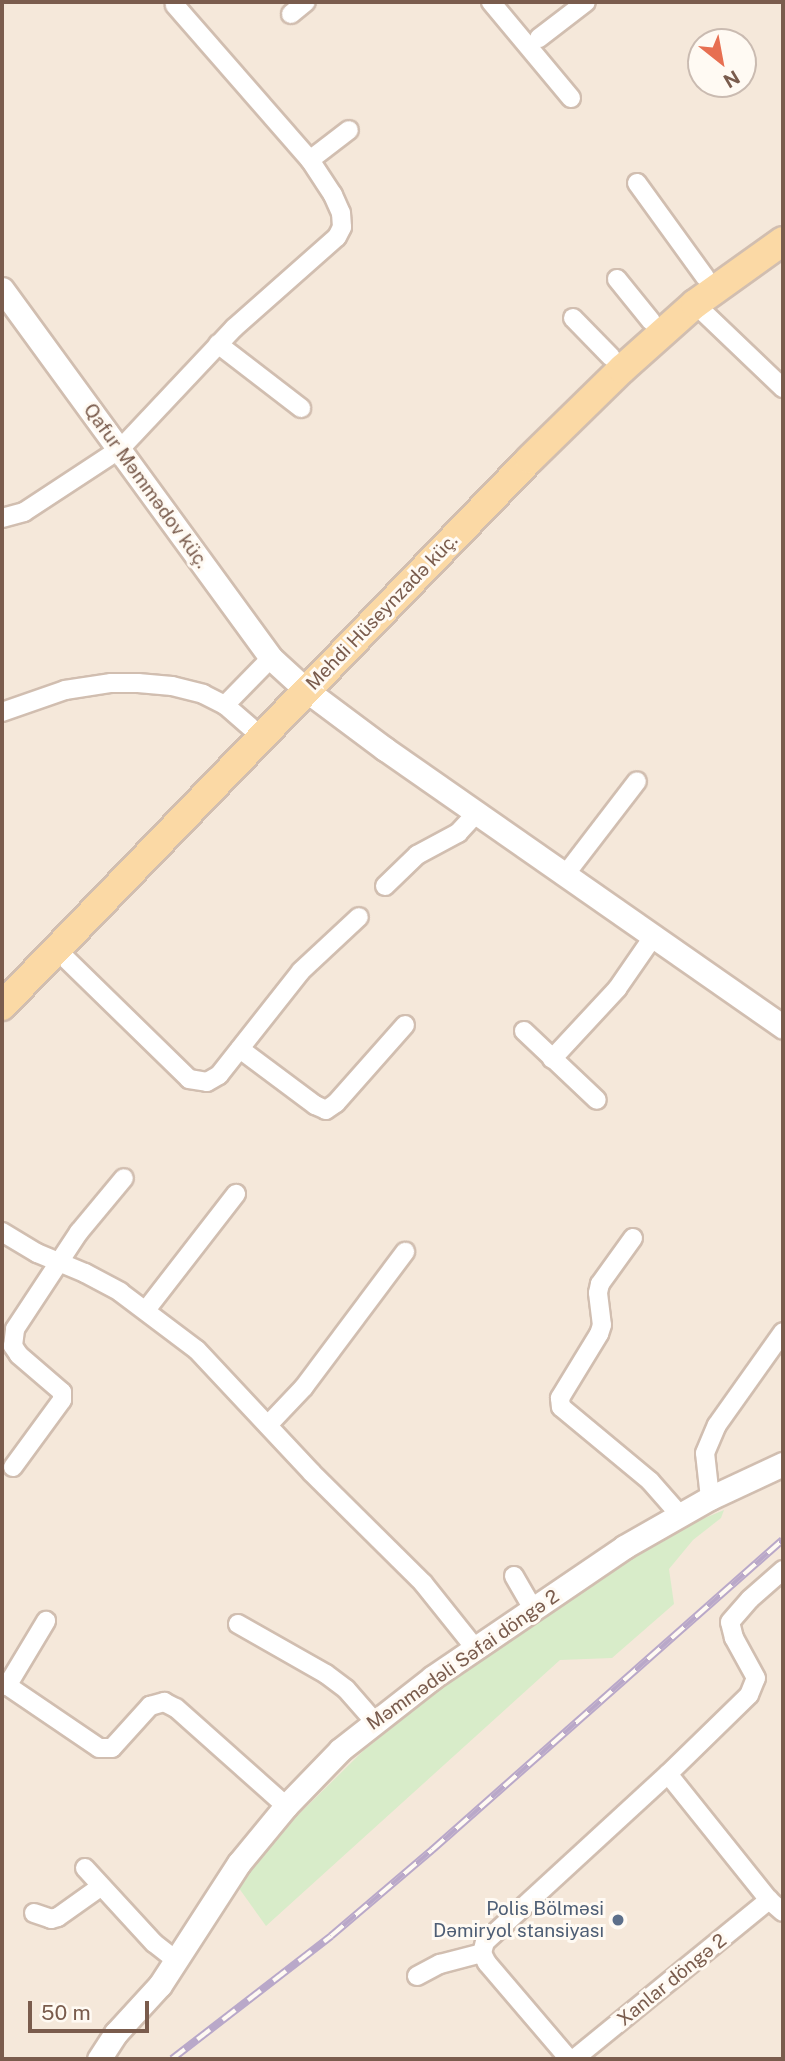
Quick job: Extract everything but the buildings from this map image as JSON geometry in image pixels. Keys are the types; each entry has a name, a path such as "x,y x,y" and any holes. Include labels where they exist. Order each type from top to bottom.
{"main road":[{"name":"Mehdi Hüseynzadə küç.","path":"2,1006 517,450 651,321 705,277 783,222"},
{"name":"Mehdi Hüseynzadə küç.","path":"2,985 250,727 301,685 622,369 695,304 783,241"}],"street":[{"path":"291,15 306,2"},
{"path":"491,2 571,98"},
{"path":"539,38 586,2"},
{"path":"2,518 24,512 120,449 218,344 337,237 342,227 341,213 333,195 310,160 175,5"},
{"path":"310,160 349,130"},
{"path":"637,183 705,277"},
{"path":"617,279 651,321"},
{"name":"Qafur Məmmədov küç.","path":"2,289 271,658 301,685 476,814 783,1027"},
{"path":"695,304 783,388"},
{"path":"573,318 611,358"},
{"path":"218,344 301,408"},
{"path":"225,705 271,658"},
{"path":"2,712 65,690 110,683 190,690 225,705 250,727"},
{"path":"565,875 637,781"},
{"path":"385,886 417,855 458,833 476,814"},
{"path":"56,949 189,1079 207,1082 213,1079 240,1049 301,971 359,917"},
{"path":"552,1059 617,989 653,937"},
{"path":"240,1049 315,1105 327,1110 405,1025"},
{"path":"524,1031 597,1100"},
{"path":"13,1466 62,1400 62,1392 7,1348 15,1329 58,1262 124,1178"},
{"path":"146,1310 236,1194"},
{"path":"2,1232 37,1254 85,1273 146,1310 197,1350 423,1583 475,1648"},
{"path":"633,1238 600,1284 598,1293 602,1325 560,1398 561,1407 650,1480 679,1514"},
{"path":"268,1425 304,1387 405,1252"},
{"path":"710,1498 705,1453 717,1425 783,1332"},
{"name":"Məmmədəli Səfai döngə 2","path":"99,2059 111,2039 160,1985 239,1863 286,1806 374,1721 475,1648 624,1547 679,1514 783,1464"},
{"path":"417,1976 440,1964 482,1953 491,1934 668,1774 754,1688 753,1668 734,1638 730,1622 750,1599 783,1570"},
{"path":"514,1576 534,1610"},
{"path":"46,1621 4,1684 99,1748 111,1748 150,1706 164,1702 176,1708 286,1806"},
{"path":"238,1624 326,1674 345,1689 374,1721"},
{"path":"668,1774 776,1906"},
{"path":"85,1868 154,1943 176,1960"},
{"path":"34,1913 51,1919 58,1917 100,1887"},
{"name":"Xanlar döngə 2","path":"572,2059 776,1906"},
{"path":"482,1953 487,1963 572,2059"}],"shaded area":[{"path":"2,2 783,2 783,2059 2,2059"}],"green space":[{"path":"724,1510 721,1518 693,1540 669,1569 674,1604 612,1658 560,1660 266,1926 236,1884 288,1825 363,1751 439,1690 657,1538"}],"railway":[{"path":"172,2059 331,1936 783,1540"}],"place":[{"name":"Polis Bölməsi Dəmiryol stansiyası","path":"618,1920"}]}
